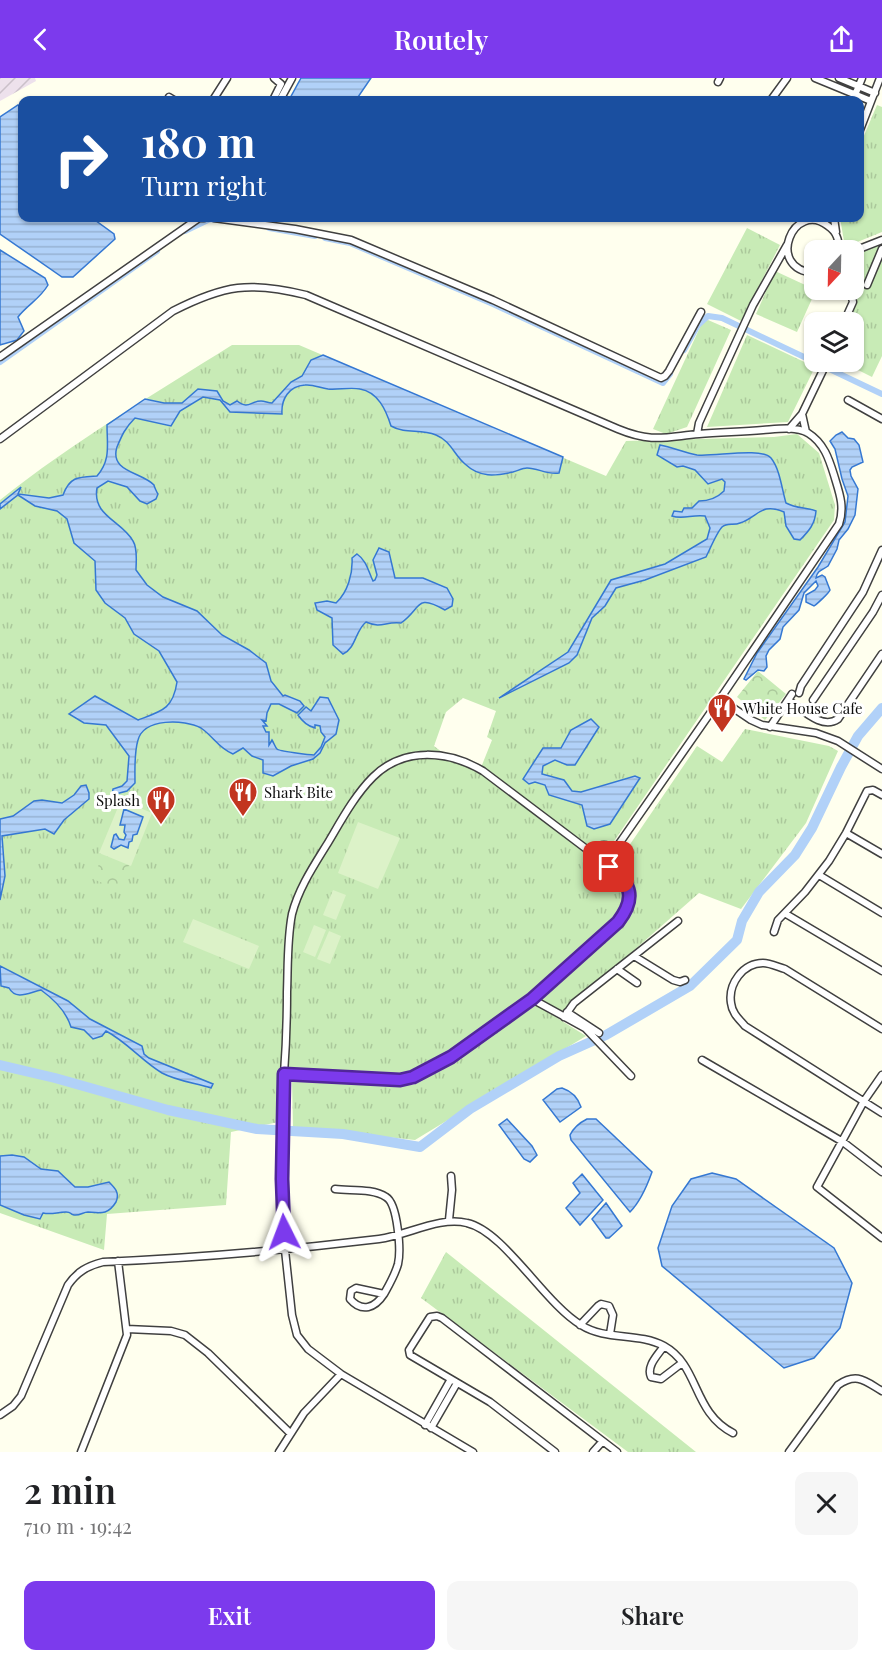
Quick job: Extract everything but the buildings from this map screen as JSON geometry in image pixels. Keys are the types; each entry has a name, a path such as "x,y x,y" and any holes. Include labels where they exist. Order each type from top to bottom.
{"street":[{"path":"216,96 227,78"},
{"path":"274,78 281,84 275,96"},
{"path":"282,96 292,78"},
{"path":"774,96 787,78"},
{"path":"815,78 852,96"},
{"path":"839,78 875,93"},
{"path":"854,96 862,78"},
{"path":"864,119 880,78"},
{"path":"864,99 871,101"},
{"path":"0,357 193,222"},
{"path":"243,222 351,240 493,300 661,378 669,371 701,312"},
{"path":"697,434 699,423 741,333 797,222"},
{"path":"793,229 808,222"},
{"path":"824,222 836,234"},
{"path":"834,222 839,240"},
{"path":"864,247 882,240"},
{"path":"787,245 792,262 804,270"},
{"path":"867,285 882,249"},
{"path":"0,439 173,311 198,298 224,289 251,286 306,295 627,433 666,439 697,434 789,429 806,432 820,444 828,456 842,502 842,515 836,530 614,850 615,860 612,865 598,866 594,861 593,854 597,847 604,845 614,850"},
{"path":"789,429 802,414 823,372"},
{"path":"848,400 882,420"},
{"path":"802,414 806,432"},
{"path":"770,727 801,686 863,592 882,550"},
{"path":"813,700 882,596"},
{"path":"794,696 821,722 834,722 882,654"},
{"path":"720,699 750,720 770,727 816,733 838,741 882,768"},
{"path":"473,1452 341,1374 308,1349 296,1332 285,1250 282,1148 288,941 293,912 300,890 344,816 373,777 386,767 408,758 447,756 466,761 593,854"},
{"path":"774,932 778,920 786,914 819,875 846,833 867,791 873,790 882,795"},
{"path":"846,833 882,854"},
{"path":"284,1074 400,1080 413,1077 451,1057 532,999 618,922 627,910 630,897 628,886 612,865"},
{"path":"819,875 882,913"},
{"path":"786,914 882,971"},
{"path":"566,1015 574,1003 678,921"},
{"path":"634,956 673,980 680,982 685,980"},
{"path":"882,1029 775,965 762,963 747,968 737,977 732,989 731,1002 735,1014 745,1026 882,1113"},
{"path":"617,969 637,983"},
{"path":"532,999 566,1015 596,1034 601,1045 631,1076"},
{"path":"702,1060 843,1142 882,1172"},
{"path":"882,1075 864,1101 817,1187 882,1238"},
{"path":"450,1220 451,1176"},
{"path":"335,1189 372,1192 388,1197 393,1204 398,1235 398,1263 384,1294 378,1303 370,1308 357,1305 350,1299 351,1291 356,1288 384,1294"},
{"path":"0,1415 13,1406 21,1396 68,1285 73,1277 91,1265 285,1250 398,1235 450,1220 473,1224 493,1237 561,1310 580,1325 610,1334 648,1340 664,1346 675,1354 710,1416 733,1433"},
{"path":"81,1452 125,1344 127,1329 118,1262"},
{"path":"580,1325 598,1306 609,1305 613,1315 610,1334"},
{"path":"555,1452 504,1411 412,1357 409,1353 426,1321 433,1316 442,1318 617,1452"},
{"path":"127,1329 171,1331 185,1335 208,1353 290,1433"},
{"path":"664,1346 649,1368 651,1377 657,1380 663,1378 682,1363"},
{"path":"279,1452 304,1413 341,1374"},
{"path":"428,1427 451,1379"},
{"path":"789,1452 838,1384 846,1379 862,1379 882,1391"},
{"path":"428,1427 457,1383"},
{"path":"593,1452 602,1442"}],"shaded area":[{"path":"0,78 35,78 36,81 0,101"}],"green space":[{"path":"877,105 882,107 882,232 862,240 844,240 841,222 864,222 864,136"},
{"path":"747,228 780,245 741,321 707,304"},
{"path":"882,244 882,356 872,377 862,372 864,372 864,312 853,312 856,300 864,300 864,251"},
{"path":"775,271 804,284 804,300 811,300 804,312 797,332 756,314"},
{"path":"708,320 731,330 687,427 666,434 653,429 702,323"},
{"path":"747,335 804,362 804,372 813,372 788,422 707,427"},
{"path":"232,345 299,345 606,476 626,441 774,437 797,434 819,453 835,505 834,520 612,844 600,841 594,847 586,849 588,861 606,874 620,874 618,862 697,746 722,762 745,729 829,746 838,751 806,823 741,909 699,893 574,1003 564,1017 532,999 451,1057 405,1079 285,1074 283,1121 231,1132 226,1205 107,1214 104,1250 0,1213 0,500 85,438","holes":["463,698 496,711 487,737 492,740 480,770 447,756 434,746 446,712"]},
{"path":"758,671 786,694 765,720 737,697"},
{"path":"121,800 152,813 131,866 99,853"},
{"path":"358,822 400,838 378,889 338,873"},
{"path":"103,854 129,865 119,890 93,879"},
{"path":"333,890 346,895 336,920 323,915"},
{"path":"193,919 259,946 249,969 183,942"},
{"path":"314,925 326,930 315,957 303,952"},
{"path":"329,931 341,936 330,964 317,959"},
{"path":"533,1003 586,1036 415,1140 293,1127 292,1079 413,1085"},
{"path":"446,1252 696,1452 628,1452 421,1298"}],"water":[{"path":"301,78 371,78 359,96 291,96"},
{"path":"18,105 18,222 98,222 114,234 115,239 73,277 62,277 0,234 0,117"},
{"path":"0,250 45,278 48,285 18,317 24,331 17,340 0,345"},
{"path":"323,355 563,457 559,473 527,468 494,475 476,472 461,460 449,444 436,435 391,426 384,408 376,398 356,388 325,389 311,385 299,386 287,394 282,414 230,412 220,400 203,397 180,411 171,426 135,418 122,435 116,455 122,467 154,485 158,494 156,499 147,504 140,501 127,487 108,481 97,488 97,497 103,512 128,534 135,544 136,570 147,585 163,597 197,611 222,635 249,650 266,663 271,681 283,696 300,701 304,706 297,713 279,704 271,704 266,721 262,720 267,726 263,726 266,732 269,732 269,745 272,740 279,750 314,755 321,747 325,737 320,726 315,725 315,728 310,726 298,715 306,707 311,711 320,697 328,698 339,720 336,734 325,743 320,753 313,759 291,766 273,776 263,773 263,760 252,756 243,748 233,754 228,752 201,728 175,722 156,724 142,733 138,740 135,756 135,783 127,791 112,795 113,789 122,786 127,781 129,756 106,725 84,723 69,714 95,696 138,720 165,708 173,698 177,682 159,651 134,634 125,618 105,603 96,590 95,561 74,543 67,519 57,511 35,506 18,495 0,509 0,504 21,487 18,494 49,498 63,495 69,484 76,479 97,476 106,458 107,425 145,399 164,403 182,403 198,389 217,391 223,401 230,405 237,401 244,405 257,401 272,403 291,382 302,376 311,360"},
{"path":"842,432 859,445 863,462 850,470 858,489 855,515 839,540 828,566 819,572 816,578 822,575 825,577 830,590 814,606 806,602 806,595 818,586 816,581 804,593 799,610 783,627 780,639 766,656 767,667 764,671 758,670 746,680 744,679 757,653 818,567 845,522 848,496 835,449 830,441"},
{"path":"660,445 697,455 758,453 766,455 771,458 777,468 786,503 816,511 813,524 800,540 794,539 786,526 784,512 770,509 740,523 722,527 706,557 645,580 616,588 605,606 592,618 577,655 569,663 499,698 568,652 611,580 665,564 707,539 710,528 705,516 672,516 674,511 682,512 684,508 692,508 699,501 719,496 724,491 725,482 722,479 708,484 695,470 683,466 677,467 657,455"},
{"path":"379,548 389,552 395,578 423,578 447,588 453,599 452,606 445,610 423,603 401,623 376,625 366,622 351,648 343,654 333,645 332,618 317,610 315,603 327,601 336,603 340,599 349,582 352,558 357,554 365,563 373,581 375,580 377,575 373,560"},
{"path":"591,719 599,727 575,765 567,765 555,760 543,766 542,774 564,780 572,791 581,792 635,776 640,778 610,824 594,829 587,826 582,805 549,795 545,785 535,782 529,784 523,779 543,748 561,748 571,730"},
{"path":"86,785 89,799 64,820 54,834 45,829 2,836 5,876 0,900 0,819 13,816 34,801 62,803 74,795 81,786"},
{"path":"124,809 143,817 137,834 133,835 128,848 121,845 114,849 111,847 114,835 124,840 126,835 125,825 120,825"},
{"path":"0,966 68,1001 90,1019 142,1046 144,1054 149,1058 213,1084 211,1088 162,1073 106,1031 102,1036 93,1039 84,1030 71,1027 59,1006 41,990 19,995 1,986"},
{"path":"562,1088 574,1095 581,1107 560,1122 543,1100 557,1089"},
{"path":"507,1119 532,1146 537,1155 530,1162 524,1159 499,1125"},
{"path":"587,1119 596,1119 652,1172 646,1188 630,1212 571,1140 570,1135 573,1130"},
{"path":"0,1156 24,1157 41,1169 58,1171 75,1187 88,1187 109,1182 117,1193 116,1202 104,1212 86,1212 76,1215 68,1212 43,1213 40,1219 0,1205"},
{"path":"712,1173 736,1179 834,1248 852,1283 840,1328 814,1358 784,1368 662,1266 658,1248 672,1206 691,1179"},
{"path":"582,1174 603,1200 580,1225 566,1208 580,1193 573,1183"},
{"path":"606,1203 622,1226 609,1238 606,1238 592,1219"}],"waterway":[{"path":"185,231 204,222"},
{"path":"269,228 315,236"},
{"path":"325,238 350,243 493,304 663,383 670,374"},
{"path":"0,362 157,251"},
{"path":"684,350 698,325 708,316 722,318 882,394"},
{"path":"0,1065 168,1110 257,1129 343,1134 420,1147 470,1109 559,1056 606,1035 690,986 737,940 742,921 759,892 795,855 812,828 858,736 882,708"}],"place":[{"name":"White House Cafe","path":"722,734"},
{"name":"Shark Bite","path":"243,818"},
{"name":"Splash","path":"161,826"}],"route":[{"path":"284,1232 282,1179 284,1074 400,1080 413,1077 451,1057 532,999 618,922 627,910 630,897 628,886 619,873 612,865 609,867"}]}
